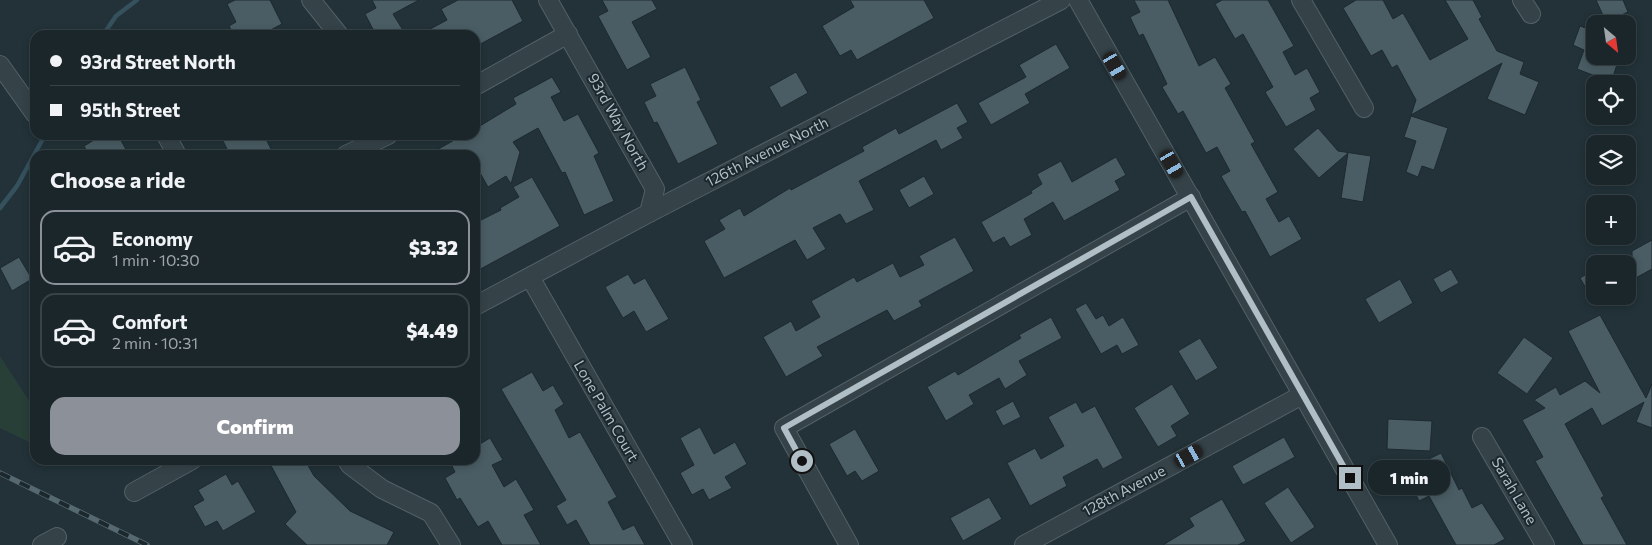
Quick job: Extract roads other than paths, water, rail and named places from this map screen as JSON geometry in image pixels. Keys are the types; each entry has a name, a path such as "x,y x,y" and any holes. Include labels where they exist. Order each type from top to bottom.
{"street":[{"path":"311,0 335,30"},
{"name":"93rd Way North","path":"548,0 655,189 649,213"},
{"name":"126th Avenue North","path":"480,303 649,213 1061,0"},
{"path":"1078,0 1388,545"},
{"path":"1301,0 1364,108"},
{"path":"480,83 568,34"},
{"path":"0,65 30,107"},
{"path":"356,150 378,140"},
{"path":"849,545 784,428 1191,197"},
{"name":"Lone Palm Court","path":"530,277 682,545"},
{"name":"128th Avenue","path":"1024,545 1302,395"},
{"name":"Sarah Lane","path":"1482,437 1545,545"},
{"path":"134,492 183,465"},
{"path":"350,465 382,489 431,512 451,545"}],"waterway":[{"path":"106,30 116,16 137,0"},
{"path":"37,150 42,140"},
{"path":"0,208 17,186 30,162"}],"railway":[{"path":"0,473 147,545"}]}
